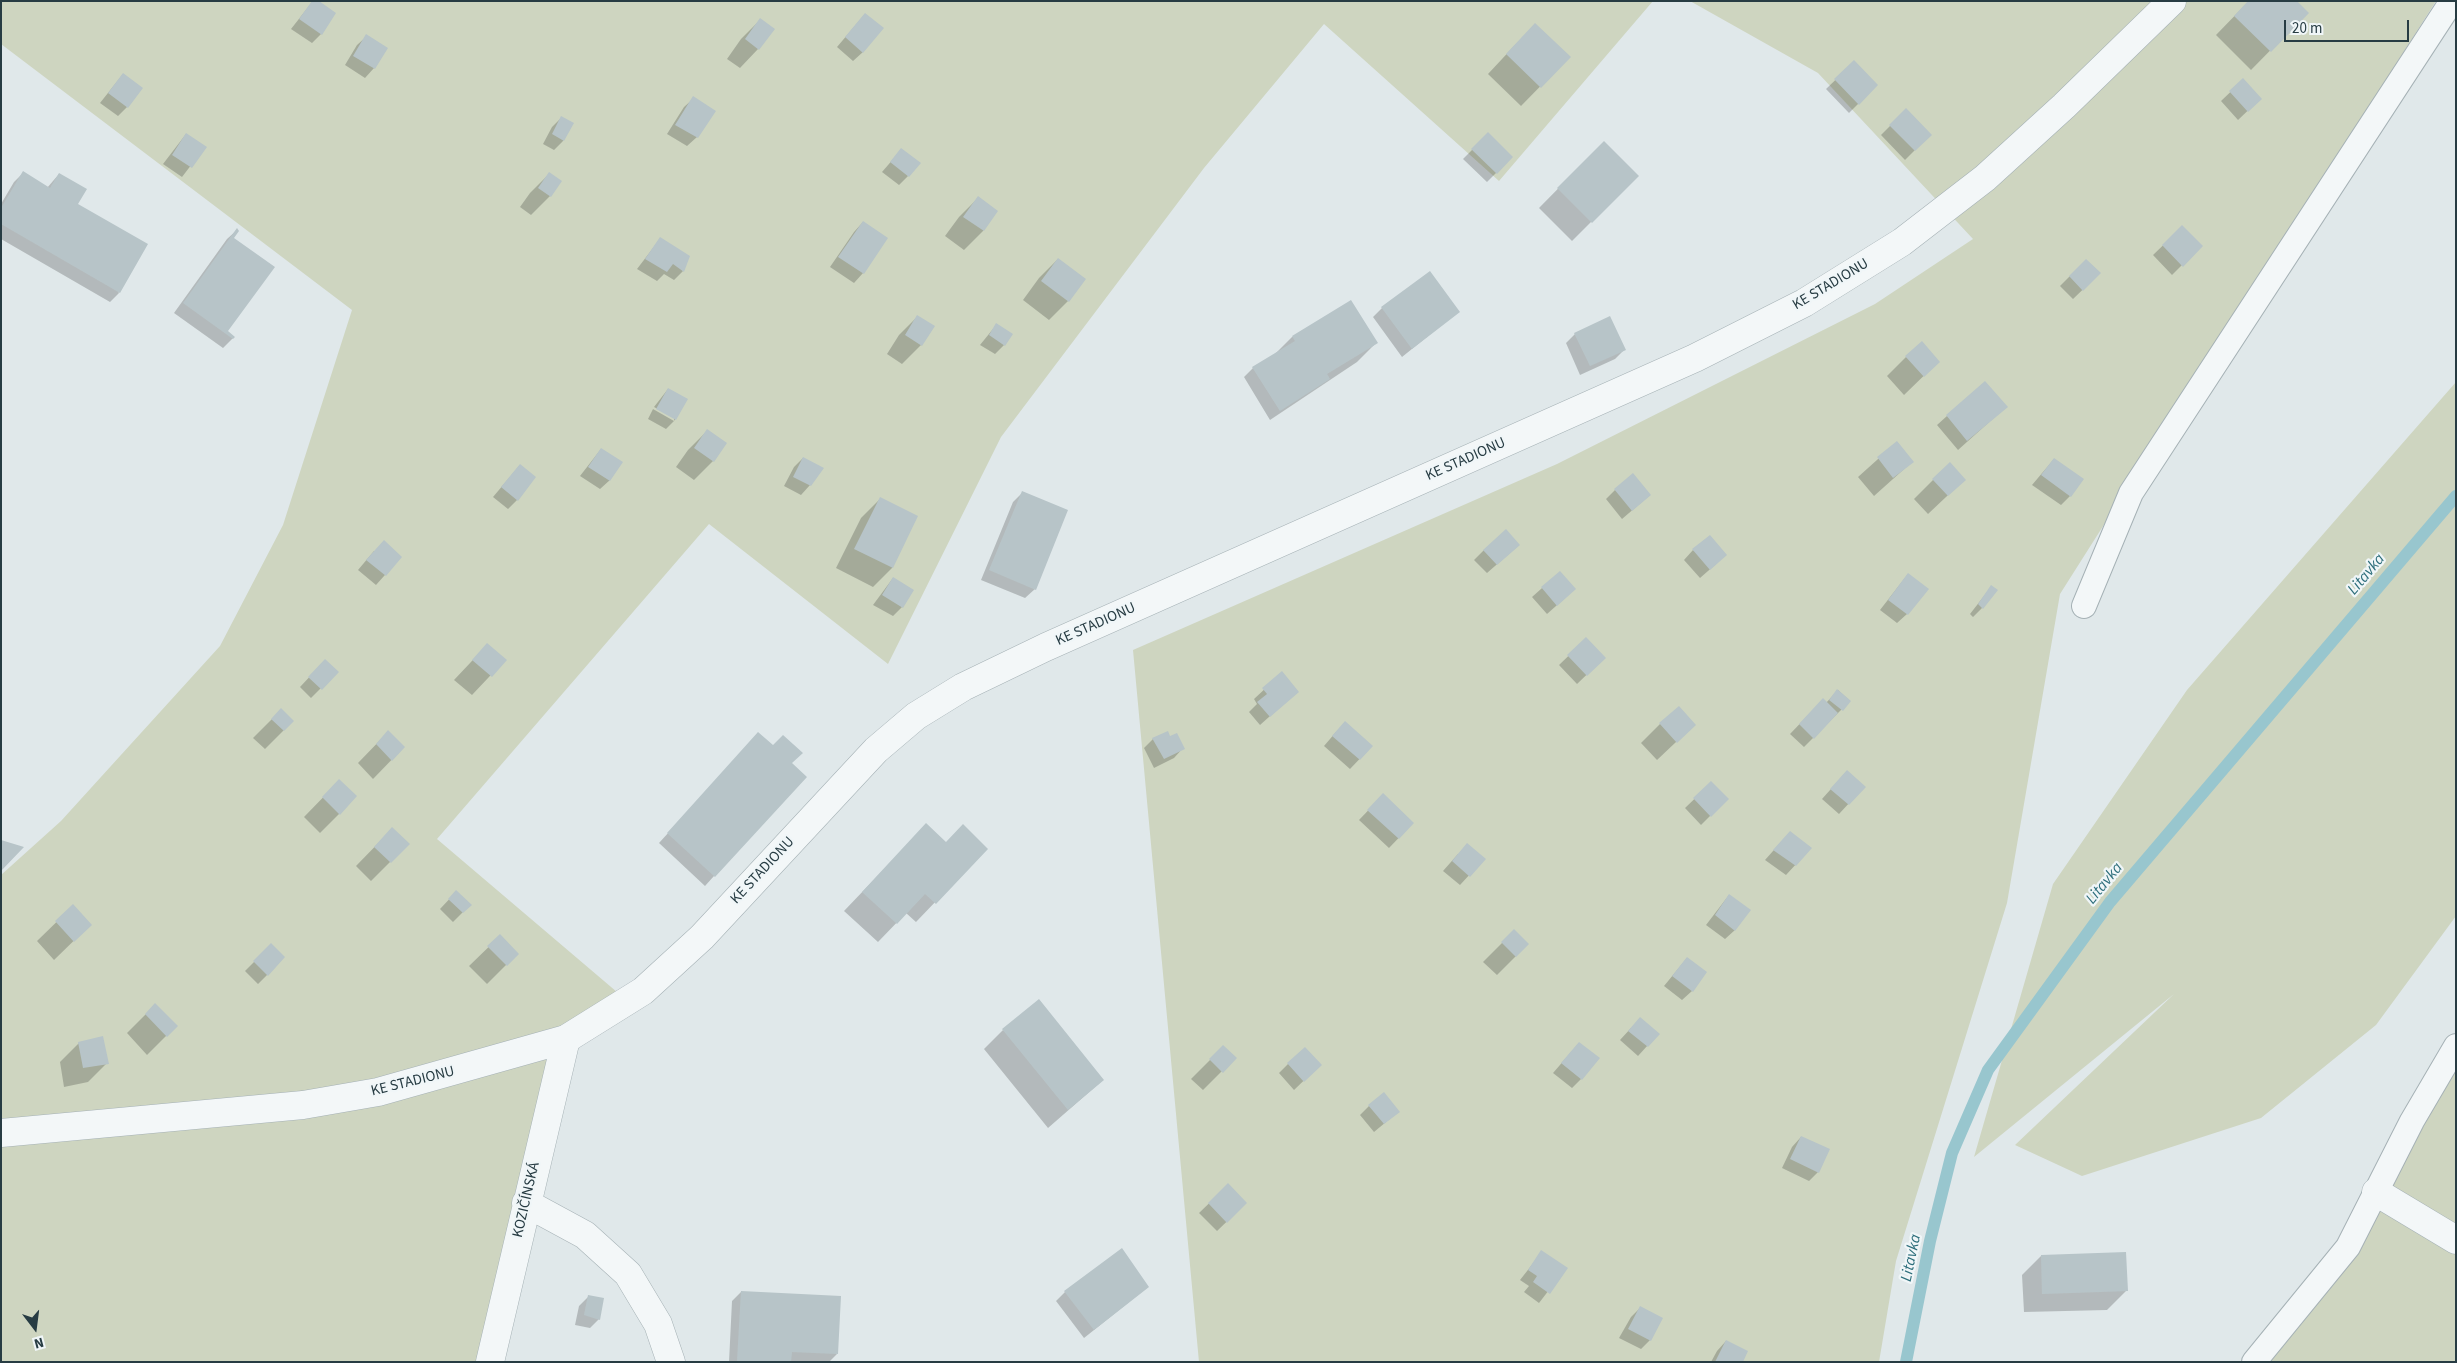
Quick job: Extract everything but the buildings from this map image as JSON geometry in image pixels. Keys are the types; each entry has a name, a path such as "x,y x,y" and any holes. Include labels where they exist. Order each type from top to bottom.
{"street":[{"name":"KE STADIONU","path":"1,1133 312,1103 378,1092 566,1040 643,991 702,937 876,750 916,716 963,687 1046,647 1695,358 1804,303 1902,242 1985,178 2064,106 2172,1"},
{"name":"KOZIČÍNSKÁ","path":"490,1362 566,1040"},
{"path":"2376,1192 2456,1240"},
{"path":"526,1203 585,1235 628,1274 658,1324 671,1362"}],"lane":[{"path":"2084,606 2131,493 2452,1"},
{"path":"2254,1362 2348,1247 2412,1121 2456,1046"}],"green space":[{"path":"1,1 1653,1 1499,181 1324,24 1204,168 1001,437 888,664 709,524 437,839 624,998 563,1040 360,1095 1,1124 1,875 61,821 220,646 283,525 352,310 1,44"},
{"path":"1690,1 2436,1 2060,594 2007,903 1896,1261 1879,1362 1199,1362 1133,650 1557,464 1875,304 1973,239 1818,73"},
{"path":"2456,382 2456,916 2376,1025 2261,1118 2082,1176 2015,1145 2174,994 1974,1157 2053,884 2187,690"},
{"path":"559,1047 488,1362 1,1362 1,1141 178,1123"},
{"path":"2456,1059 2456,1362 2262,1362"}],"waterway":[{"name":"Litavka","path":"1906,1362 1930,1241 1952,1153 1988,1070 2110,902 2456,496"}]}
